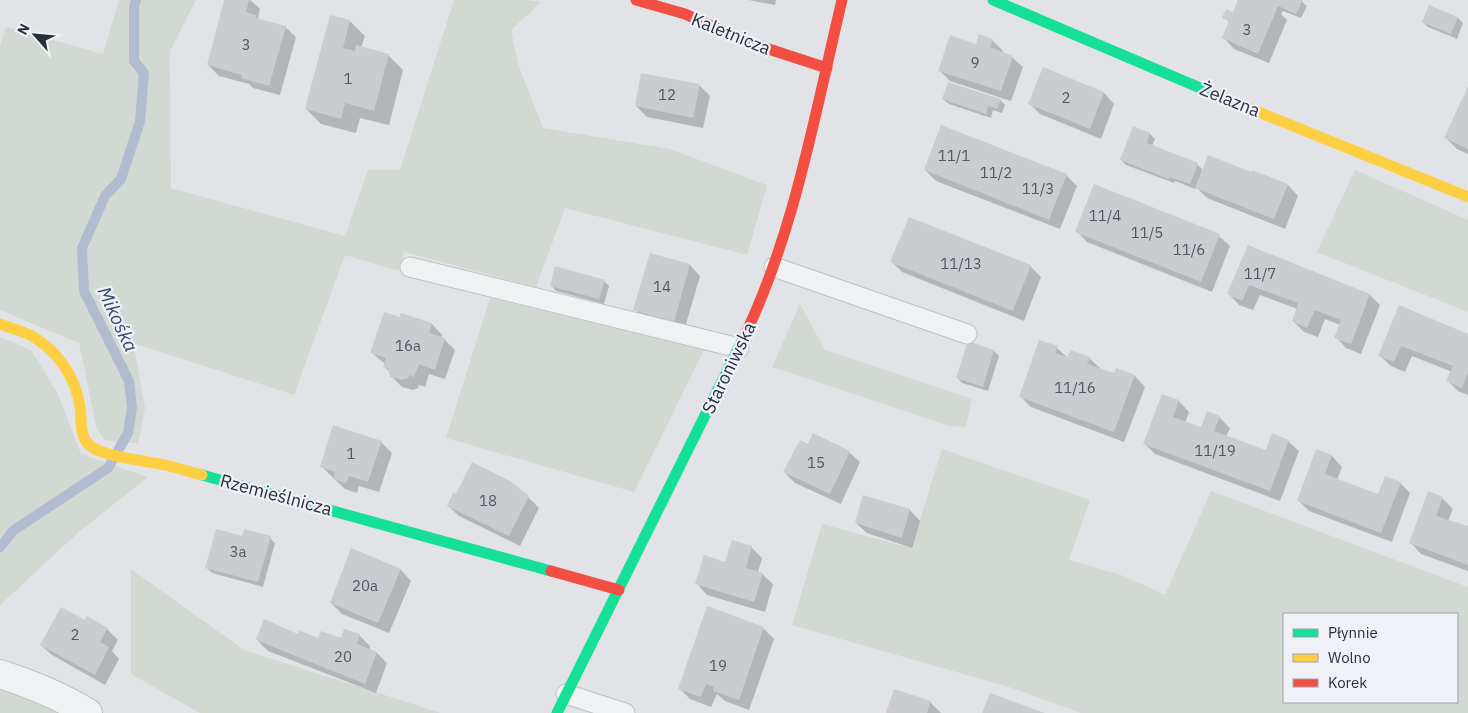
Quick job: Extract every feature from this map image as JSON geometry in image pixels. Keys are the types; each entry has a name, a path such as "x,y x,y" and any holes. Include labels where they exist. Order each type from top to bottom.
{"street":[{"name":"Kaletnicza","path":"636,0 685,14 747,42 827,68"},
{"name":"Staroniwska","path":"557,713 739,348 774,267 797,189 842,0"},
{"name":"Żelazna","path":"993,0 1218,95 1468,197"},
{"name":"Rzemieślnicza","path":"0,324 32,336 52,351 70,374 80,406 81,428 88,444 103,452 123,458 166,465 619,590"},
{"path":"0,674 69,701 88,713"}],"lane":[{"path":"410,267 739,348"},
{"path":"774,267 967,334"},
{"path":"566,694 625,713"}],"shaded area":[{"path":"119,0 196,0 170,51 171,188 345,236 368,170 400,170 454,0 528,0 541,2 511,30 518,64 543,128 670,149 767,185 747,255 565,208 536,287 404,252 399,271 345,255 294,395 133,343 145,408 138,444 104,440 96,426 79,343 0,310 0,46 6,27 103,54"},
{"path":"1355,170 1468,220 1468,312 1317,252"},
{"path":"490,298 704,350 634,492 446,438"},
{"path":"800,304 825,350 972,399 966,427 949,426 772,367"},
{"path":"0,337 31,350 58,394 81,454 148,477 80,531 0,605"},
{"path":"942,449 1090,500 1069,560 1124,576 1165,595 1211,491 1468,587 1468,713 1081,713 1009,687 792,625 822,524 911,548"},
{"path":"131,569 244,650 441,713 200,713 131,674"},
{"path":"0,683 78,713 0,713"}],"building":[{"path":"224,0 249,0 246,12 256,15 256,18 286,26 269,86 241,78 242,75 207,65"},
{"path":"1238,0 1303,0 1296,14 1278,6 1258,54 1222,38 1229,21 1222,18 1226,9 1233,12"},
{"path":"1429,5 1458,17 1451,34 1422,22"},
{"path":"330,15 350,20 343,48 355,51 356,45 389,54 374,111 345,103 341,119 305,109"},
{"path":"979,34 993,39 990,47 1013,56 1001,91 938,71 950,35 976,44"},
{"path":"1043,67 1104,92 1090,129 1028,104"},
{"path":"641,73 700,84 693,118 635,106"},
{"path":"948,82 1001,99 997,109 988,106 986,114 942,99"},
{"path":"1468,86 1468,149 1444,138"},
{"path":"941,125 1067,174 1049,220 924,170"},
{"path":"1133,126 1150,133 1147,143 1198,163 1190,184 1170,177 1169,179 1120,160"},
{"path":"1208,155 1288,184 1274,219 1195,188"},
{"path":"1094,184 1220,234 1201,282 1075,232"},
{"path":"909,217 1031,265 1013,311 890,262"},
{"path":"1248,245 1370,294 1351,344 1334,338 1341,320 1315,310 1307,328 1292,321 1298,303 1249,285 1242,301 1227,294"},
{"path":"650,253 690,264 674,322 633,310"},
{"path":"555,266 605,280 599,299 550,286"},
{"path":"1399,305 1468,334 1468,373 1462,388 1446,381 1453,366 1401,346 1394,362 1378,356"},
{"path":"384,312 400,317 401,313 432,323 429,333 445,338 435,370 419,364 414,377 409,375 408,378 402,380 390,377 388,368 383,367 386,358 370,353"},
{"path":"1039,340 1058,346 1055,353 1067,357 1071,350 1090,357 1087,364 1114,373 1116,368 1135,375 1114,432 1019,397"},
{"path":"968,341 994,350 983,387 956,378"},
{"path":"1162,394 1179,400 1173,417 1201,427 1207,411 1220,416 1214,431 1266,450 1272,433 1289,440 1270,491 1143,444"},
{"path":"333,425 382,441 368,482 349,476 346,483 333,479 335,472 320,467"},
{"path":"813,433 850,451 830,494 783,472 800,440 808,444"},
{"path":"1316,449 1332,455 1325,474 1378,494 1385,476 1401,482 1381,533 1297,501"},
{"path":"472,462 512,482 529,496 509,536 447,506 453,493 456,494"},
{"path":"1428,491 1443,497 1436,516 1468,526 1468,565 1409,543"},
{"path":"863,495 910,509 902,538 855,523"},
{"path":"216,529 242,536 244,529 271,536 258,582 205,568"},
{"path":"732,540 752,546 746,568 763,573 754,602 695,584 704,555 725,562"},
{"path":"351,548 401,569 378,623 330,603"},
{"path":"707,606 764,627 739,700 713,691 714,687 706,684 701,697 678,689"},
{"path":"61,607 85,620 87,616 108,628 100,642 109,647 95,675 40,645"},
{"path":"264,619 298,634 299,630 318,638 321,631 341,638 344,629 360,634 357,644 377,652 365,684 256,640"},
{"path":"894,689 931,701 927,713 886,713"},
{"path":"990,693 1045,713 982,713"}],"waterway":[{"name":"Mikośka","path":"0,547 14,530 108,468 128,433 132,408 129,381 84,291 82,248 105,196 121,179 140,121 144,73 134,61 134,7 136,0"}],"traffic: fast":[{"path":"993,0 1219,96"},
{"path":"557,713 742,341"},
{"path":"202,475 551,571"}],"traffic: slow":[{"path":"1219,96 1468,197"},
{"path":"0,324 32,336 58,357 70,376 78,396 83,436 88,444 113,455 165,465 202,475"}],"traffic: jam":[{"path":"636,0 685,14 747,42 827,68"},
{"path":"742,341 776,259 789,217 812,130 842,0"},
{"path":"551,571 619,590"}]}
